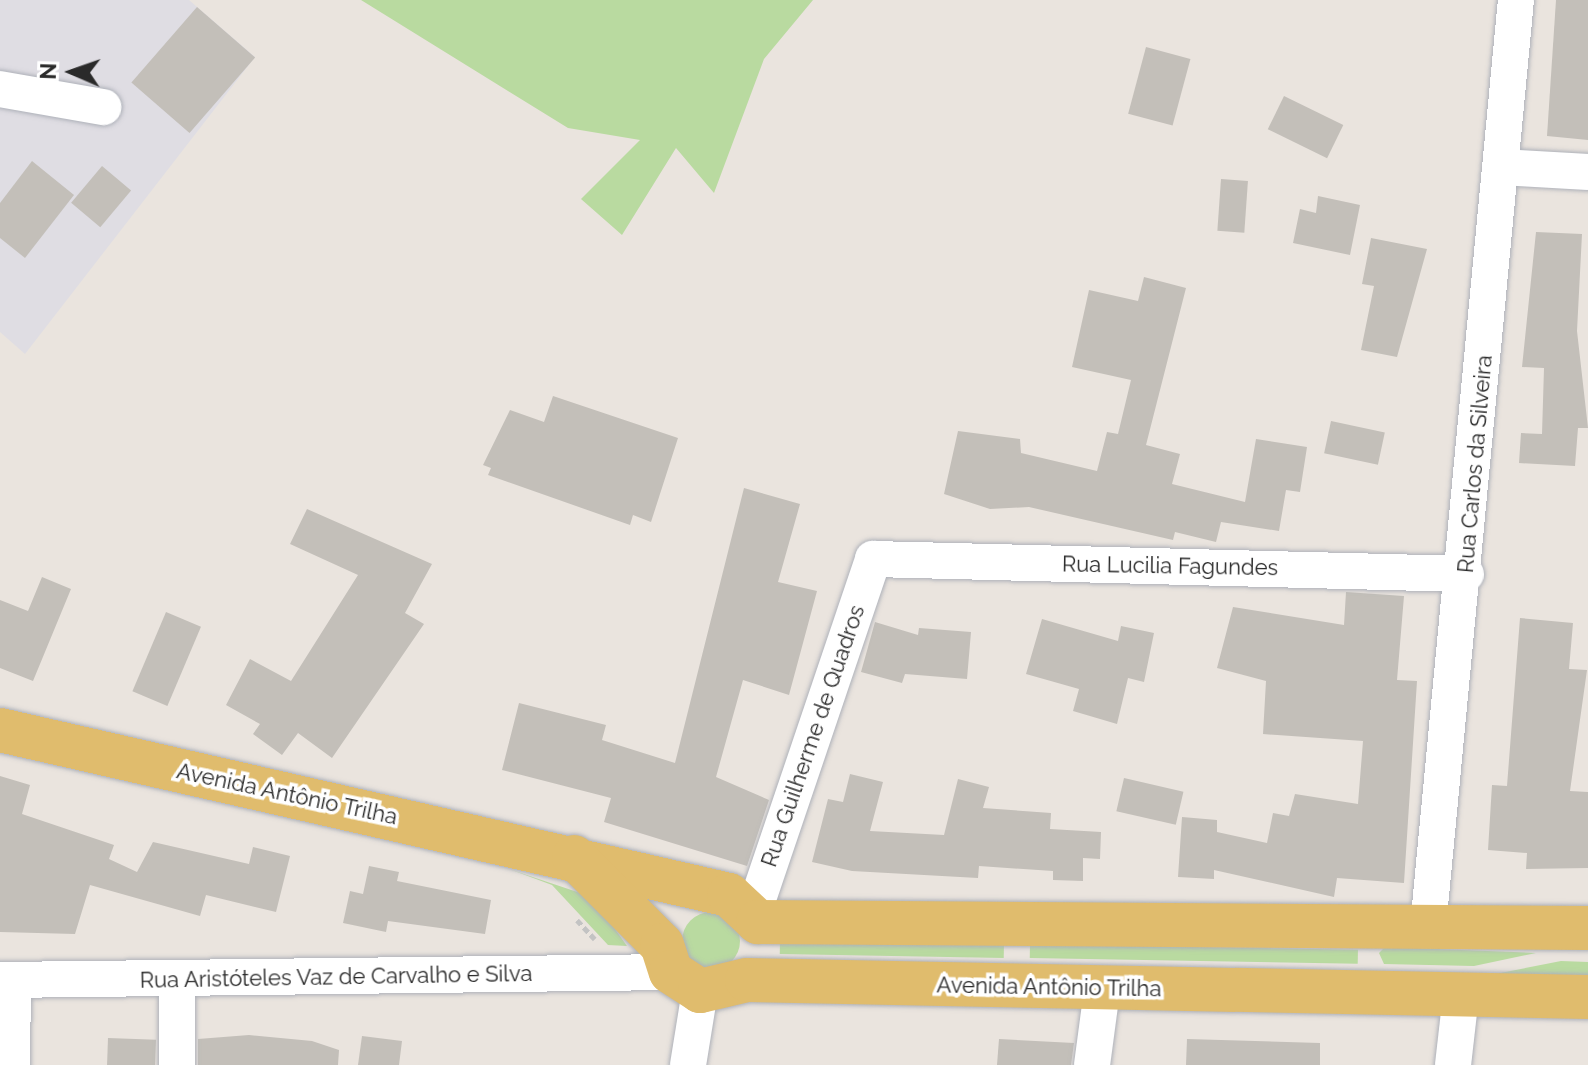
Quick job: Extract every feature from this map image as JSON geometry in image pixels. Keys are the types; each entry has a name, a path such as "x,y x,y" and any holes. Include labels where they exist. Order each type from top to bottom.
{"main road":[{"name":"Avenida Antônio Trilha","path":"0,730 574,857 704,892 729,895 756,918"},
{"path":"574,857 678,969"},
{"path":"678,969 674,911 704,892"},
{"path":"747,980 761,955 756,918 1588,928"},
{"name":"Avenida Antônio Trilha","path":"678,969 747,980 1102,990 1588,997"}],"street":[{"name":"Rua Carlos da Silveira","path":"1428,927 1466,574 1516,0"},
{"path":"0,89 103,107"},
{"path":"1501,167 1588,172"},
{"name":"Rua Lucilia Fagundes","path":"873,559 1466,574"},
{"name":"Rua Guilherme de Quadros","path":"756,918 873,559"},
{"path":"678,969 688,1065"},
{"name":"Rua Aristóteles Vaz de Carvalho e Silva","path":"6,980 678,969"},
{"path":"177,979 177,1065"},
{"path":"6,980 12,1065"},
{"path":"1092,1065 1102,990"},
{"path":"1453,1065 1461,995"}],"shaded area":[{"path":"0,0 189,0 255,57 25,354 0,332"}],"green space":[{"path":"361,0 813,0 764,59 714,193 676,148 622,235 581,199 640,140 568,128"},
{"path":"509,869 592,897 627,946 608,945 552,885"},
{"path":"711,912 732,920 740,941 732,962 711,970 690,962 682,941 690,920"},
{"path":"780,940 1004,944 1004,958 780,954"},
{"path":"1030,944 1358,950 1358,964 1030,958"},
{"path":"1385,947 1536,953 1474,966 1384,964 1379,953"},
{"path":"1561,961 1588,962 1588,978 1490,975"}],"building":[{"path":"1556,0 1588,0 1588,140 1547,136"},
{"path":"197,7 255,58 190,133 131,82"},
{"path":"1146,47 1190,59 1173,126 1128,114"},
{"path":"1284,96 1343,125 1327,158 1268,129"},
{"path":"32,161 74,195 25,258 0,238 0,203"},
{"path":"102,166 131,190 100,227 71,203"},
{"path":"1221,179 1248,181 1244,233 1217,231"},
{"path":"1318,196 1360,205 1350,255 1293,243 1300,209 1316,213"},
{"path":"1536,232 1582,234 1577,331 1588,428 1578,428 1575,466 1519,463 1521,433 1542,434 1544,368 1522,367"},
{"path":"1371,238 1427,249 1397,357 1361,350 1374,286 1362,284"},
{"path":"1144,277 1186,288 1146,445 1180,454 1172,484 1245,502 1256,439 1307,447 1300,492 1286,490 1279,531 1221,522 1216,542 1175,532 1173,540 1029,507 990,509 944,494 958,431 1020,439 1021,453 1097,471 1107,432 1118,434 1131,380 1072,367 1089,290 1138,301"},
{"path":"553,396 678,438 651,522 633,515 630,525 488,475 491,468 483,465 510,410 544,422"},
{"path":"1331,421 1385,432 1378,465 1324,453"},
{"path":"744,488 800,504 778,582 817,591 789,695 743,680 716,777 769,800 747,866 604,822 611,798 502,770 519,703 606,725 602,740 675,763"},
{"path":"307,509 432,564 405,613 424,624 332,758 298,733 282,755 253,734 260,724 226,705 250,659 291,681 358,575 290,544"},
{"path":"42,577 71,589 33,681 0,668 0,600 28,611"},
{"path":"1346,592 1404,596 1397,680 1417,681 1404,883 1337,878 1334,897 1214,870 1214,879 1178,877 1182,817 1217,820 1217,832 1267,843 1273,813 1289,816 1295,794 1358,804 1363,741 1263,734 1266,681 1217,668 1233,607 1344,625"},
{"path":"166,612 201,627 167,706 132,691"},
{"path":"1520,618 1573,623 1569,669 1587,670 1570,791 1588,792 1588,868 1526,869 1527,853 1488,850 1492,785 1507,786"},
{"path":"1042,619 1118,641 1121,626 1154,633 1144,682 1128,678 1117,724 1073,711 1079,689 1026,674"},
{"path":"875,622 918,635 919,628 971,632 967,679 905,674 902,683 861,672"},
{"path":"850,774 883,782 870,831 944,835 958,779 989,787 983,808 1051,813 1050,829 1101,832 1100,859 1083,858 1083,881 1053,880 1053,871 979,866 978,878 852,871 812,862 828,799 843,802"},
{"path":"0,776 30,785 22,814 114,845 109,859 137,872 153,842 249,864 253,847 290,856 276,912 206,895 200,916 90,885 75,934 0,932"},
{"path":"1124,778 1183,792 1176,825 1116,811"},
{"path":"369,866 399,872 397,881 491,900 485,934 388,921 386,932 343,923 350,891 363,894"},
{"path":"249,1035 312,1041 339,1050 338,1065 198,1065 198,1039"},
{"path":"362,1036 402,1041 399,1065 358,1065"},
{"path":"108,1038 156,1040 155,1065 107,1065"},
{"path":"999,1039 1074,1043 1071,1065 997,1065"},
{"path":"1187,1039 1320,1043 1320,1065 1186,1065"}]}
